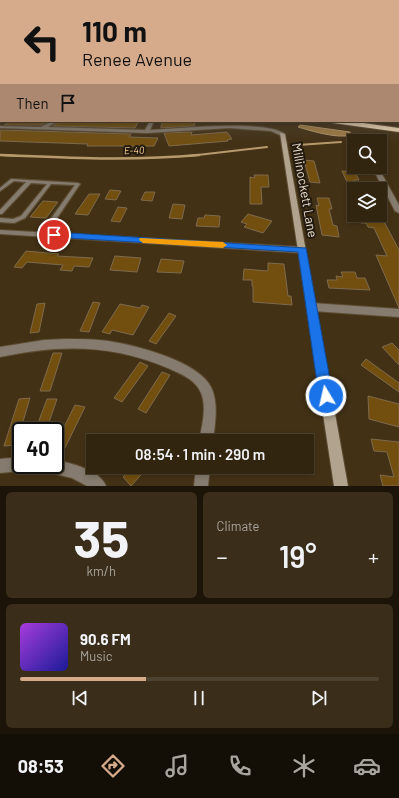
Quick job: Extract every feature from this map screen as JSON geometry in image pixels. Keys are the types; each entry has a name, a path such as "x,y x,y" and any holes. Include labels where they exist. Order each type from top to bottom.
{"highway":[{"path":"340,122 399,130"},
{"path":"356,122 399,126"}],"street":[{"path":"43,128 54,122"},
{"path":"147,132 152,122"},
{"path":"0,127 147,132 221,127 272,130 282,134"},
{"name":"Millinockett Lane","path":"282,134 341,486"},
{"path":"379,174 399,211"},
{"path":"0,232 302,250"},
{"path":"312,307 399,313"},
{"path":"0,352 42,344 91,343 150,355 196,377 203,385 208,395 210,406 207,434"},
{"path":"0,466 12,465"},
{"path":"64,469 76,472 92,480 99,486"},
{"path":"201,486 203,474"}],"lane":[{"path":"0,190 13,180 78,184 53,220"},
{"path":"0,213 30,181"},
{"path":"0,220 14,221 23,216 50,183"}],"shaded area":[{"path":"300,125 350,132 351,134 339,136 324,134 298,127"}],"building":[{"path":"9,122 47,122 41,125 4,125"},
{"path":"58,122 138,122 135,128 53,126"},
{"path":"163,122 196,122 194,126 161,128"},
{"path":"0,130 131,134 129,137 158,138 154,146 87,146 88,144 0,141"},
{"path":"192,132 191,135 227,132 232,139 227,140 228,141 169,146 164,133"},
{"path":"304,160 314,161 320,183 310,182"},
{"path":"342,171 347,171 347,174 356,174 359,180 347,182"},
{"path":"254,175 268,175 269,187 261,187 262,204 250,204 250,177 255,178"},
{"path":"110,190 121,191 116,200 105,199"},
{"path":"145,192 155,192 152,201 141,200"},
{"path":"89,194 100,194 88,215 75,214"},
{"path":"317,198 329,198 332,209 329,209 333,225 337,226 339,237 322,235 316,205 319,206"},
{"path":"43,201 58,202 46,218 30,217"},
{"path":"173,204 185,205 182,219 169,218"},
{"path":"118,207 127,208 120,222 111,221"},
{"path":"248,214 272,221 263,233 244,227 247,224 241,222"},
{"path":"205,215 220,216 219,227 196,226 198,218 204,218"},
{"path":"384,222 399,250 399,308 376,255 387,256 374,228 368,227 366,223 361,223"},
{"path":"26,251 59,254 57,256 93,258 89,267 74,266 72,271 60,270 63,265 27,262 22,268 14,267"},
{"path":"115,256 141,258 137,272 110,270"},
{"path":"161,259 184,261 181,273 157,272"},
{"path":"268,263 284,264 288,296 291,296 292,305 253,302 252,280 243,280 244,269 268,271"},
{"path":"341,272 355,272 357,278 365,278 370,290 329,288 327,280 337,280 336,276 343,277"},
{"path":"93,302 100,303 89,332 80,331"},
{"path":"45,303 39,332 30,333 37,304"},
{"path":"120,304 140,308 142,305 149,307 133,335 112,330 110,334 102,332"},
{"path":"169,313 176,316 156,344 149,341"},
{"path":"392,343 399,350 399,365 382,347"},
{"path":"53,353 62,353 50,391 40,391"},
{"path":"366,359 399,383 399,392 361,365"},
{"path":"140,362 148,366 122,402 114,398"},
{"path":"162,372 170,375 146,413 138,409"},
{"path":"368,396 399,404 399,427 369,419"},
{"path":"30,398 23,422 12,422 12,445 4,446 19,399"},
{"path":"47,399 57,399 49,422 38,422"},
{"path":"75,405 85,407 64,450 64,427"},
{"path":"371,439 399,442 399,486 383,486 380,475 394,477 387,452 374,451"},
{"path":"126,474 142,474 131,486 123,477"}],"waterway":[{"name":"E-40","path":"298,145 341,142"},
{"name":"E-40","path":"195,155 267,147"},
{"name":"E-40","path":"19,156 0,155 75,158 149,158 195,155"},
{"name":"E-40","path":"189,156 195,155"},
{"name":"E-40","path":"195,155 199,155"}],"slow traffic":[{"path":"143,240 223,245"}],"route":[{"path":"54,235 302,250 326,396"}]}
